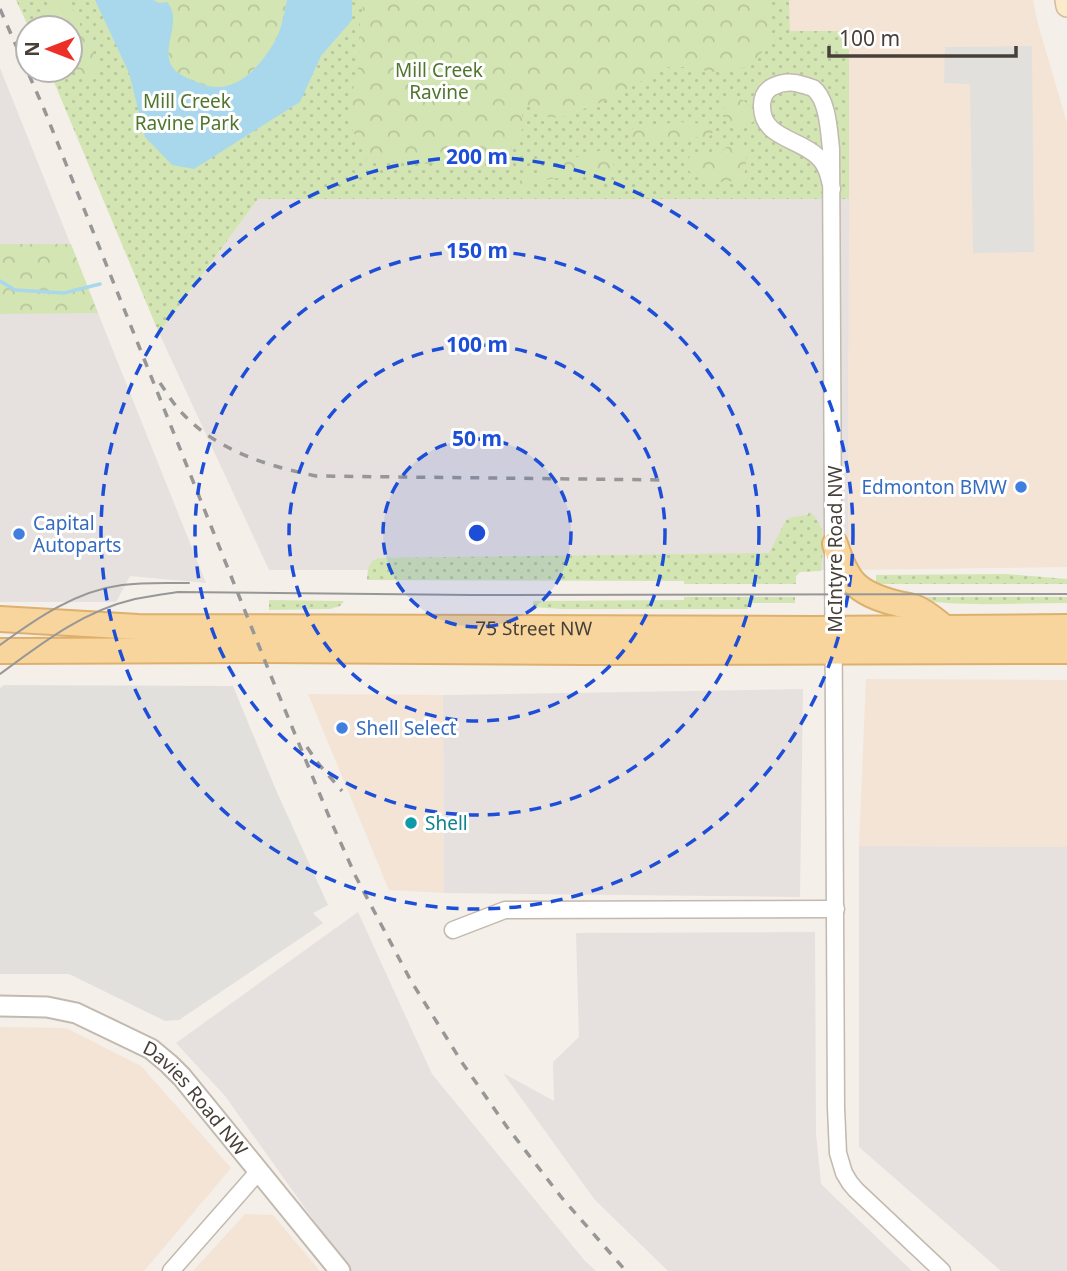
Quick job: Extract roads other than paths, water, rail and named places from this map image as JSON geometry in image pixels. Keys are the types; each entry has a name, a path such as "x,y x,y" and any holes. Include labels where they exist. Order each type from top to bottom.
{"main road":[{"path":"1066,0 1067,6"},
{"path":"835,544 846,573 856,586 880,599 918,609 944,627"},
{"name":"75 Street NW","path":"0,619 150,627 835,640 1067,651"},
{"name":"75 Street NW","path":"0,651 586,652 835,640 944,627 1067,627"}],"street":[{"name":"McIntyre Road NW","path":"832,190 827,168 819,157 775,133 765,122 762,105 764,95 769,89 783,83 797,83 813,88 821,97 830,138 832,190 835,544 838,1153 845,1173 856,1190 942,1271"},
{"path":"453,930 505,910 835,909"},
{"name":"Davies Road NW","path":"0,1006 65,1010 90,1019 151,1049 182,1077 341,1271"},
{"path":"171,1271 258,1172"}],"water":[{"path":"95,0 167,2 172,9 173,18 169,53 174,69 191,80 220,87 240,80 258,65 278,35 287,0 352,0 352,20 321,56 300,102 194,169 172,165 145,137 129,73"}],"waterway":[{"path":"0,281 15,290 64,293 100,284"}],"tram line":[{"path":"0,645 58,607 89,593 130,584 189,583"},
{"path":"0,674 64,629 98,611 135,599 178,592 471,595 1067,594"}],"railway":[{"path":"0,9 44,109 271,676 356,877 411,981 463,1064 562,1198 626,1271"},
{"path":"160,383 183,414 212,438 262,462 316,476 667,480"},
{"path":"307,747 342,791"}],"place":[{"name":"Edmonton BMW","path":"1021,487"},
{"name":"Capital Autoparts","path":"19,534"},
{"name":"Shell Select","path":"342,728"},
{"name":"Shell","path":"411,823"}],"park label":[{"name":"Mill Creek Ravine","path":"439,81"},
{"name":"Mill Creek Ravine Park","path":"187,112"}]}
